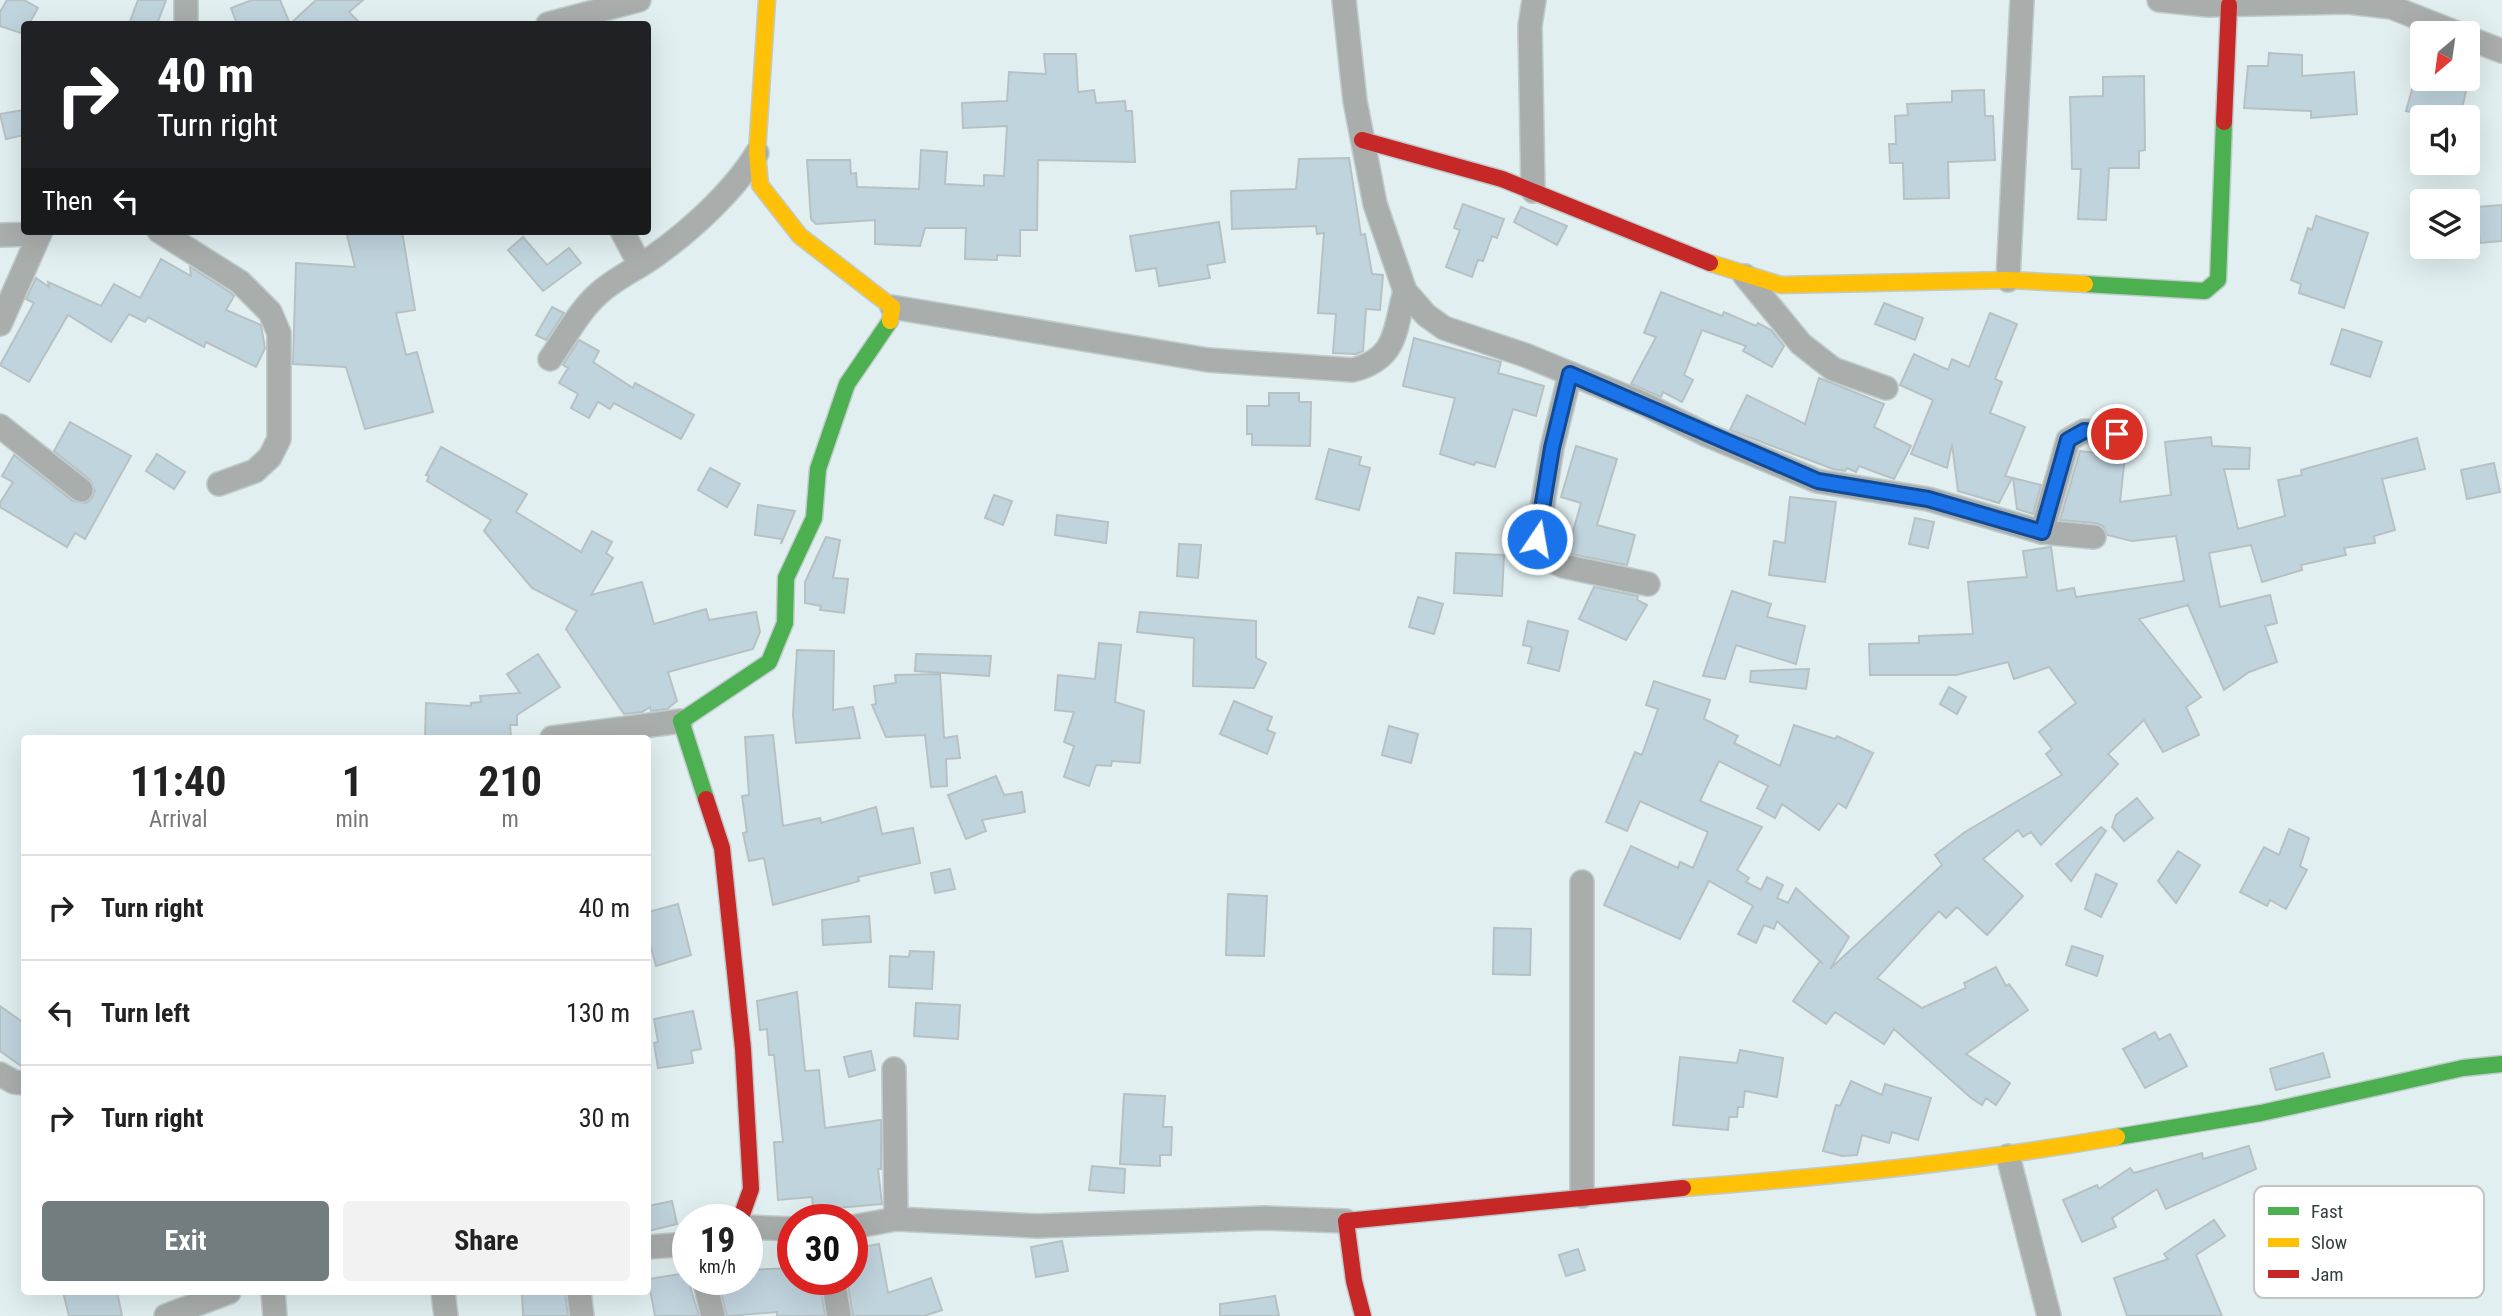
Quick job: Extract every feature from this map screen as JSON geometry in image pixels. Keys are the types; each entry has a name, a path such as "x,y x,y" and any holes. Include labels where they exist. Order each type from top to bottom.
{"street":[{"path":"186,21 187,0"},
{"path":"559,21 639,0"},
{"path":"767,0 757,153 760,185 793,228 892,307 1208,360 1353,370 1372,365 1388,351 1405,291"},
{"path":"1344,0 1362,140 1375,204 1405,291 1426,315 1444,328 1525,355 1818,481 1928,499 2042,532 2094,537"},
{"path":"1533,191 1530,26 1534,0"},
{"path":"2008,281 2022,0"},
{"path":"2159,0 2229,5 2348,2 2389,4 2429,21"},
{"path":"1362,140 1444,161 1533,191 1745,276 1781,285 2008,281 2205,291 2218,280 2229,5"},
{"path":"2480,42 2502,51"},
{"path":"550,359 594,297 655,256 742,179 757,153"},
{"path":"0,234 21,233"},
{"path":"0,324 39,235"},
{"path":"165,235 240,282 270,312 279,333 279,439 270,457 255,471 219,485"},
{"path":"624,235 640,265"},
{"path":"1745,276 1801,344 1833,369 1886,388"},
{"path":"574,735 681,720 769,662 785,623 786,578 814,518 818,469 847,384 889,325 892,307"},
{"path":"1570,374 1552,448 1537,539 1543,557 1563,566 1648,584"},
{"path":"0,426 81,490"},
{"path":"2042,532 2068,440 2084,431 2128,434"},
{"path":"681,720 722,848 743,1049 751,1189 748,1204"},
{"path":"1582,882 1582,1196"},
{"path":"868,1224 895,1219 1037,1226 1265,1218 1346,1221 1582,1196 1864,1174 2008,1156 2261,1113 2463,1068 2502,1064"},
{"path":"894,1069 895,1219"},
{"path":"0,1074 21,1083"},
{"path":"2008,1156 2049,1316"},
{"path":"1346,1221 1354,1281 1363,1316"},
{"path":"651,1247 672,1245"},
{"path":"166,1316 221,1295"},
{"path":"273,1295 275,1316"},
{"path":"443,1295 446,1316"},
{"path":"579,1295 582,1316"},
{"path":"708,1295 713,1316"},
{"path":"836,1295 839,1316"}],"building":[{"path":"7,0 24,0 38,8 31,21 21,21 21,33 0,26 0,12"},
{"path":"138,0 166,0 158,21 130,21"},
{"path":"252,0 280,0 289,21 236,21 231,8"},
{"path":"316,0 363,0 349,12 358,21 293,21"},
{"path":"2269,53 2302,55 2302,76 2354,72 2357,114 2311,118 2311,111 2244,108 2248,66 2268,66"},
{"path":"1044,54 1076,54 1078,92 1094,90 1096,103 1125,101 1126,111 1132,111 1135,162 1038,160 1037,230 1020,230 1020,256 997,255 997,260 965,259 966,228 925,228 920,246 875,244 875,220 816,224 811,219 807,160 850,160 851,174 856,173 857,187 919,189 921,150 947,152 945,184 984,186 984,175 1004,176 1007,126 963,128 962,103 1007,101 1009,72 1046,74"},
{"path":"2144,76 2145,150 2139,151 2139,168 2109,168 2106,220 2078,219 2081,169 2072,169 2070,97 2103,96 2103,77"},
{"path":"1984,90 1985,116 1993,116 1995,160 1948,162 1949,198 1904,199 1903,163 1890,163 1889,144 1896,144 1895,116 1908,115 1907,104 1952,102 1952,91"},
{"path":"2412,91 2466,91 2463,105 2410,105 2410,112 2406,111"},
{"path":"21,110 21,136 6,139 0,114"},
{"path":"1349,158 1361,235 1365,234 1372,274 1383,275 1380,310 1366,309 1363,351 1356,354 1333,353 1336,314 1318,313 1324,233 1317,234 1316,226 1232,229 1231,191 1296,189 1299,159"},
{"path":"1463,204 1504,219 1497,238 1492,236 1483,261 1478,260 1472,277 1446,267 1460,230 1454,228"},
{"path":"2502,205 2502,241 2480,243 2480,207"},
{"path":"1521,207 1567,226 1557,245 1514,222"},
{"path":"2316,216 2368,233 2344,308 2299,293 2301,284 2291,280 2308,228 2312,230"},
{"path":"1219,222 1225,262 1207,265 1210,278 1159,286 1156,268 1136,271 1130,236"},
{"path":"347,235 403,235 415,310 396,313 406,355 417,352 433,412 365,429 346,367 293,364 296,263 355,267"},
{"path":"523,237 547,265 569,248 581,263 543,291 508,250"},
{"path":"161,259 191,276 190,267 231,293 234,296 226,310 261,325 265,348 256,367 206,342 204,347 148,317 145,322 129,314 111,342 68,315 29,382 0,365 34,303 26,299 36,278 49,287 48,282 101,306 114,284 140,298"},
{"path":"1661,292 1722,316 1724,312 1756,326 1758,323 1771,330 1784,346 1772,367 1743,351 1746,346 1702,330 1684,375 1693,380 1682,402 1663,392 1661,397 1631,384 1656,337 1644,333"},
{"path":"1884,303 1923,318 1915,340 1875,324"},
{"path":"552,307 564,313 546,340 536,335"},
{"path":"1990,313 2017,324 1995,379 2002,382 1990,413 2025,427 2005,476 2012,478 1999,503 1958,491 1952,444 1947,468 1911,454 1933,400 1900,385 1914,354 1948,370 1952,359 1969,367"},
{"path":"2342,329 2382,342 2370,377 2331,364"},
{"path":"1414,338 1501,362 1498,373 1544,386 1536,416 1513,409 1495,467 1476,462 1474,465 1440,454 1455,398 1403,386"},
{"path":"579,340 599,351 593,362 633,388 635,383 694,415 681,439 614,403 610,409 598,402 589,418 571,408 578,394 559,383 568,368 563,365"},
{"path":"1819,378 1884,404 1874,427 1911,446 1894,479 1859,466 1856,472 1847,468 1845,471 1833,469 1730,430 1747,395 1805,424"},
{"path":"1269,393 1299,393 1299,402 1311,402 1310,446 1252,445 1252,434 1247,434 1247,406 1269,406"},
{"path":"70,422 131,456 85,539 75,533 67,547 0,507 0,503 13,482 2,476 14,455 73,501 86,503 91,499 95,491 90,480 54,451"},
{"path":"2211,437 2212,446 2250,448 2249,469 2224,469 2238,529 2285,516 2278,480 2302,475 2301,470 2417,438 2425,469 2382,479 2395,530 2374,536 2375,543 2344,548 2346,555 2301,565 2302,570 2262,582 2251,545 2209,553 2220,607 2270,595 2277,623 2265,626 2277,662 2249,672 2224,690 2188,605 2139,619 2201,697 2186,707 2199,735 2163,752 2144,720 2108,754 2118,764 2041,845 2031,832 2023,837 2018,830 1983,859 2023,896 1987,935 1957,907 1946,918 1939,911 1877,978 1922,1008 1966,988 1964,983 1996,967 2006,986 2009,984 2028,1010 1966,1054 2010,1083 1996,1105 1986,1098 1982,1105 1971,1098 1894,1029 1884,1044 1835,1012 1826,1024 1793,1001 1820,961 1777,921 1774,929 1764,925 1756,943 1738,934 1753,906 1709,881 1680,939 1604,905 1631,846 1678,868 1680,862 1693,868 1708,832 1640,801 1627,831 1606,822 1635,752 1642,755 1658,709 1646,705 1654,681 1710,700 1704,719 1738,736 1734,743 1780,766 1794,725 1835,739 1837,736 1873,753 1846,808 1838,803 1819,830 1782,804 1775,818 1757,808 1768,786 1719,761 1700,801 1762,827 1737,870 1749,878 1746,882 1761,890 1767,877 1783,885 1777,898 1788,903 1796,888 1849,937 1830,969 1942,865 1935,855 1965,832 2062,775 2046,754 2052,749 2039,732 2076,703 2049,667 2014,679 2008,662 1956,675 1870,675 1869,644 1919,643 1919,636 1973,634 1968,582 2027,577 2023,551 2051,547 2057,591 2074,588 2076,597 2184,581 2176,536 2132,541 2107,535 2103,526 2096,523 2060,520 2080,451 2125,456 2120,502 2171,495 2165,442"},
{"path":"1576,446 1617,459 1597,525 1635,535 1627,565 1567,553 1581,503 1561,497"},
{"path":"441,447 527,494 516,512 581,552 592,531 612,542 606,553 613,558 591,595 642,582 654,624 706,609 709,620 756,612 760,632 753,649 668,672 677,701 667,709 651,711 650,707 642,712 624,714 566,629 577,611 532,588 484,531 491,520 427,481 429,476 426,475"},
{"path":"1329,449 1361,457 1359,465 1370,468 1359,510 1316,499"},
{"path":"157,454 185,472 174,489 146,471"},
{"path":"2494,463 2500,492 2467,499 2461,470"},
{"path":"710,468 740,484 727,507 698,490"},
{"path":"2013,478 2041,485 2033,514 2017,509"},
{"path":"994,495 1012,501 1003,525 985,518"},
{"path":"1790,497 1836,502 1825,582 1769,575 1774,541 1785,543"},
{"path":"758,505 795,511 781,544 782,539 755,535"},
{"path":"1057,515 1108,522 1106,543 1055,535"},
{"path":"1915,518 1934,522 1928,548 1909,544"},
{"path":"826,537 840,540 833,578 848,579 844,613 820,610 821,606 805,603 805,582"},
{"path":"1179,544 1201,545 1198,578 1177,576"},
{"path":"1456,553 1504,555 1502,596 1454,593"},
{"path":"1594,587 1638,596 1637,600 1647,605 1626,640 1579,619"},
{"path":"1732,591 1771,604 1767,617 1805,626 1796,664 1736,645 1725,679 1703,676"},
{"path":"1418,597 1443,604 1434,634 1409,627"},
{"path":"1140,612 1256,621 1256,658 1266,663 1254,688 1193,686 1194,638 1137,632"},
{"path":"1528,621 1568,631 1559,671 1528,663 1532,647 1523,645"},
{"path":"1099,643 1121,645 1115,702 1144,711 1140,763 1112,761 1111,766 1096,765 1089,786 1064,777 1074,746 1064,742 1074,712 1055,710 1058,675 1095,679"},
{"path":"797,650 834,651 833,710 853,707 860,738 796,743 793,715"},
{"path":"538,654 560,687 517,715 517,725 510,725 511,735 425,735 426,703 471,706 471,703 481,702 480,696 520,693 507,674"},
{"path":"916,654 991,656 989,676 915,671"},
{"path":"1809,669 1806,689 1750,682 1751,671"},
{"path":"940,674 944,738 957,736 960,758 946,759 947,786 931,787 925,735 886,737 872,705 876,704 874,686 896,683 895,675"},
{"path":"1949,687 1966,697 1957,714 1940,704"},
{"path":"1234,701 1272,717 1267,730 1275,733 1267,754 1220,734"},
{"path":"1389,726 1418,734 1411,763 1382,755"},
{"path":"773,735 783,826 820,818 821,823 876,807 882,834 913,828 920,863 858,877 859,881 773,905 764,858 749,861 743,833 747,832 742,796 749,795 745,737"},
{"path":"996,776 1004,795 1022,792 1025,812 982,820 986,831 966,839 948,795"},
{"path":"2137,798 2153,818 2124,841 2112,827 2116,815"},
{"path":"2101,827 2106,831 2071,881 2056,864"},
{"path":"2289,829 2309,838 2300,866 2307,870 2286,909 2270,900 2267,906 2240,892 2264,847 2279,855"},
{"path":"2178,851 2200,865 2176,903 2158,881"},
{"path":"950,869 955,889 935,893 931,873"},
{"path":"2096,874 2117,884 2101,917 2085,909"},
{"path":"1228,894 1267,896 1264,956 1226,955"},
{"path":"678,904 691,955 656,966 651,947 651,911"},
{"path":"869,916 871,942 823,945 822,920"},
{"path":"1494,928 1531,929 1530,975 1493,974"},
{"path":"2072,946 2103,956 2097,976 2066,965"},
{"path":"910,951 934,952 932,989 889,987 890,956 909,957"},
{"path":"797,992 805,1071 819,1070 825,1128 881,1120 881,1169 878,1169 882,1204 813,1204 812,1197 778,1200 774,1142 783,1142 774,1055 769,1055 767,1029 760,1030 757,1001"},
{"path":"916,1003 960,1005 958,1039 914,1036"},
{"path":"0,1006 21,1021 21,1066 0,1051"},
{"path":"693,1011 701,1049 691,1051 693,1063 658,1068 654,1043 658,1042 654,1019"},
{"path":"2155,1032 2159,1040 2170,1034 2187,1066 2145,1088 2123,1049"},
{"path":"1740,1050 1783,1058 1777,1097 1745,1091 1743,1107 1738,1107 1737,1117 1729,1117 1728,1130 1673,1125 1680,1057 1737,1063"},
{"path":"871,1051 875,1070 849,1077 844,1057"},
{"path":"2323,1053 2330,1077 2276,1090 2270,1069"},
{"path":"1851,1081 1882,1095 1885,1084 1931,1098 1918,1140 1892,1132 1889,1143 1862,1135 1857,1155 1842,1156 1823,1151 1836,1105 1840,1106"},
{"path":"1124,1094 1165,1096 1163,1127 1172,1127 1171,1155 1160,1155 1160,1166 1120,1164"},
{"path":"2249,1146 2256,1169 2166,1209 2157,1189 2112,1218 2116,1227 2082,1242 2063,1200 2097,1185 2099,1189 2130,1168 2134,1173 2202,1153 2203,1159"},
{"path":"1092,1166 1125,1169 1124,1193 1089,1190"},
{"path":"672,1201 672,1225 651,1230 651,1205"},
{"path":"2214,1220 2225,1236 2196,1255 2222,1316 2127,1316 2114,1278 2168,1259 2164,1254"},
{"path":"1062,1241 1068,1271 1036,1277 1031,1247"},
{"path":"879,1244 888,1293 931,1278 942,1310 924,1316 853,1316 850,1295 868,1295 868,1246"},
{"path":"1578,1249 1585,1270 1566,1276 1559,1255"},
{"path":"763,1269 777,1269 777,1295 822,1295 825,1316 777,1316 777,1312 727,1316 722,1295 763,1295"},
{"path":"672,1275 672,1295 693,1295 699,1316 655,1316 651,1279"},
{"path":"64,1295 118,1295 122,1316 69,1316"},
{"path":"522,1295 565,1295 568,1316 523,1316"},
{"path":"1275,1296 1279,1316 1220,1316 1220,1304"}],"traffic: fast":[{"path":"2085,284 2205,291 2218,280 2224,122"},
{"path":"706,799 681,721 769,662 785,623 786,578 814,518 818,469 847,384 890,321"},
{"path":"2117,1137 2261,1113 2463,1068 2502,1064"}],"traffic: slow":[{"path":"767,0 757,153 760,185 800,236 892,307 890,321"},
{"path":"1710,263 1781,285 2008,280 2085,284"},
{"path":"1683,1188 1901,1168 2117,1137"}],"traffic: jam":[{"path":"2224,122 2229,5"},
{"path":"1362,140 1502,179 1710,263"},
{"path":"706,799 722,848 743,1049 751,1189 746,1204"},
{"path":"1363,1316 1354,1281 1346,1221 1683,1188"}],"route":[{"path":"1537,539 1548,487 1552,448 1570,374 1644,404 1782,468 1818,481 1928,499 2042,532 2068,440 2084,431 2117,434"}]}
